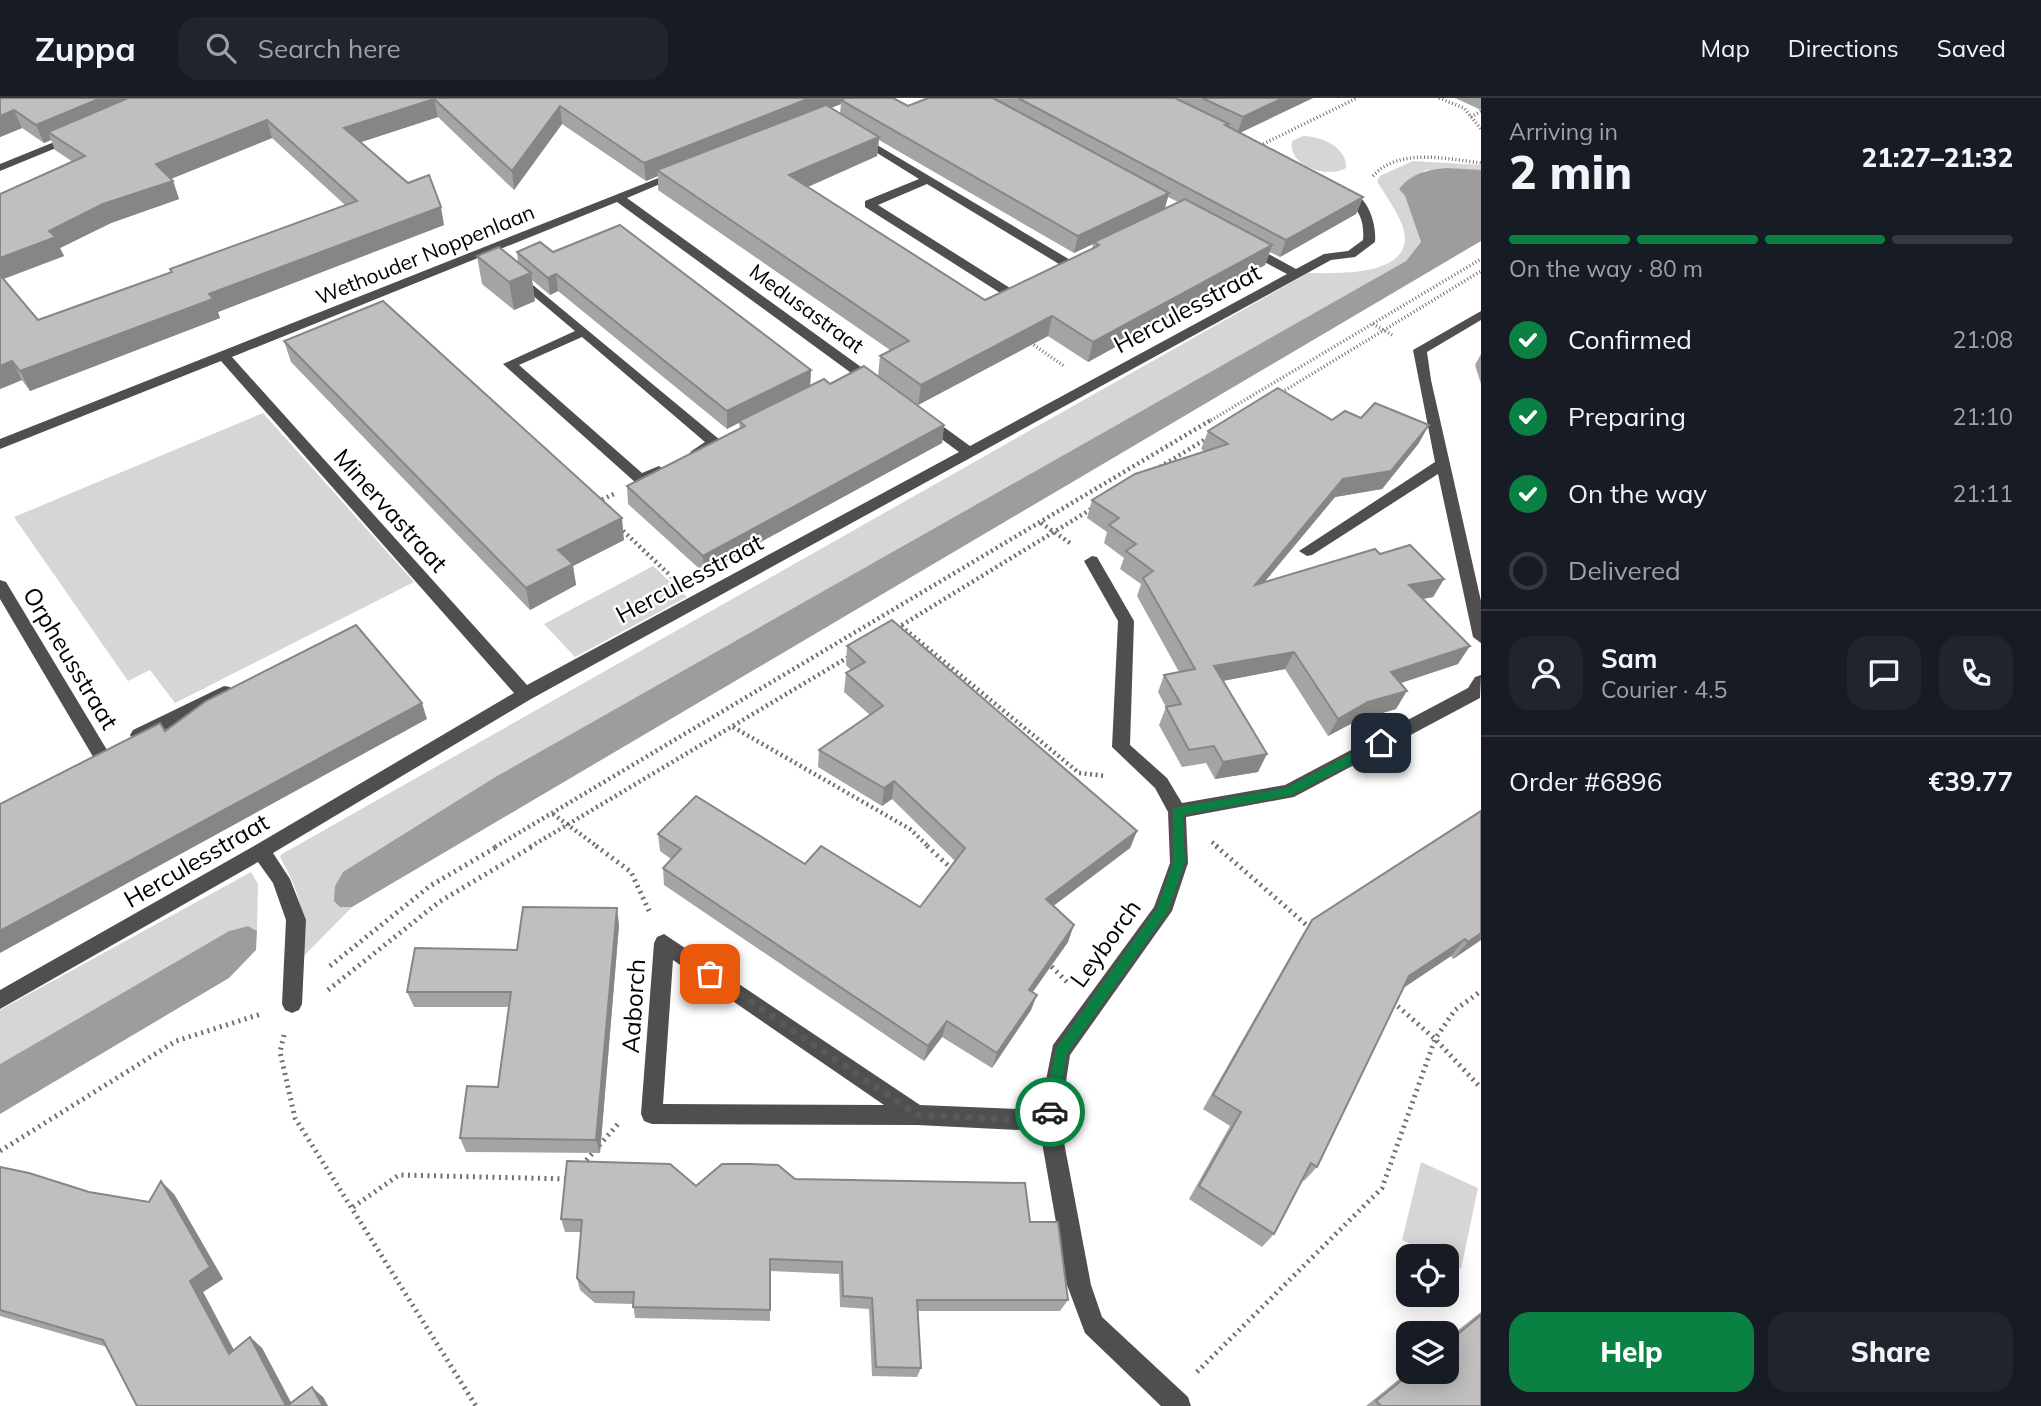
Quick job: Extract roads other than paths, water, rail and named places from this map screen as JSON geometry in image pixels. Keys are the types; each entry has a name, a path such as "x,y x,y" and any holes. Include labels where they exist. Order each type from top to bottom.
{"street":[{"path":"848,130 1068,264"},
{"path":"0,168 90,131"},
{"name":"Wethouder Noppenlaan","path":"0,444 223,355 496,259 618,198 696,167"},
{"path":"928,180 869,204 1009,293 1080,258"},
{"name":"Herculesstraat","path":"0,1000 261,851 525,694 1328,257 1351,254 1369,242 1371,228 1357,199 1334,188"},
{"name":"Medusastraat","path":"618,198 852,374 881,388"},
{"path":"1240,243 1298,275"},
{"path":"496,259 721,440 641,480 510,364 584,332"},
{"path":"1481,315 1420,350 1481,636"},
{"name":"Minervastraat","path":"223,355 525,694"},
{"path":"914,412 970,453"},
{"path":"1307,551 1443,464"},
{"path":"1093,561 1126,621 1121,747 1161,783 1177,811 1288,792 1474,693 1481,681"},
{"name":"Orpheusstraat","path":"0,586 107,752 243,682"},
{"name":"Leyborch","path":"1174,1403 1093,1325 1079,1285 1049,1121 1060,1052 1162,911 1179,863 1177,811"},
{"path":"261,851 281,879 296,920 292,1004"},
{"name":"Aaborch","path":"664,943 917,1115 652,1114 664,943"},
{"path":"917,1115 1049,1121"}]}
